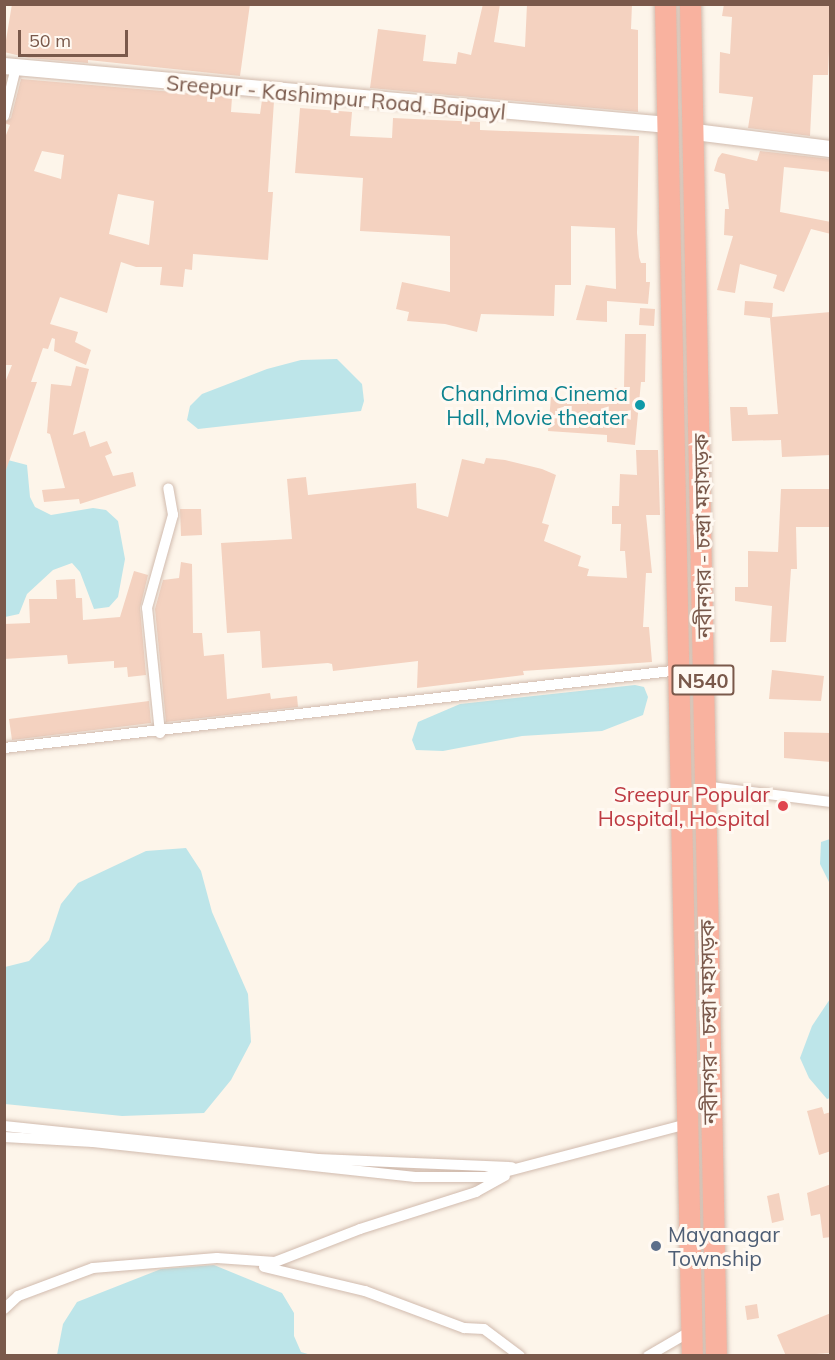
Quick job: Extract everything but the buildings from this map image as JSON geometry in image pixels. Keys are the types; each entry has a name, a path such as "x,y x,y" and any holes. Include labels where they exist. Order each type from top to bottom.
{"highway":[{"name":"নবীনগর - চন্দ্রা মহাসড়ক","path":"665,4 681,670 692,1356"},
{"name":"নবীনগর - চন্দ্রা মহাসড়ক","path":"690,4 696,132 704,786 716,1356"}],"street":[{"name":"Sreepur - Kashimpur Road, Baipayl","path":"10,67 668,125"},
{"path":"4,116 10,67"},
{"path":"696,132 831,149"},
{"path":"160,733 147,608 173,515 168,488"},
{"path":"4,748 160,733 411,698 681,670"},
{"path":"704,786 831,802"},
{"path":"4,1137 93,1142 415,1177 485,1177 687,1124"},
{"path":"4,1126 318,1159 521,1167"},
{"path":"4,1309 18,1296 93,1268 222,1259 276,1262 360,1229 476,1192 521,1167"},
{"path":"222,1259 364,1291 464,1328 484,1329 520,1356"},
{"path":"648,1356 691,1331"}],"water":[{"path":"337,359 362,384 364,401 361,411 198,429 187,420 190,406 202,394 267,369 301,360"},
{"path":"4,459 27,465 30,497 35,507 51,515 93,508 106,510 118,521 125,559 118,597 109,607 94,609 80,572 72,563 53,570 27,594 19,614 5,617"},
{"path":"635,685 644,687 648,697 643,715 602,731 522,736 443,751 416,750 412,740 418,722 460,704"},
{"path":"830,839 830,884 820,864 821,842"},
{"path":"186,848 201,871 212,912 248,994 251,1042 231,1080 204,1113 122,1116 5,1104 5,967 29,961 49,940 61,904 78,883 146,851"},
{"path":"830,999 830,1098 827,1099 809,1078 800,1058 812,1026"},
{"path":"214,1265 282,1293 294,1313 294,1336 301,1352 311,1355 57,1355 63,1324 77,1302 161,1269"}],"place":[{"name":"Chandrima Cinema Hall, Movie theater","path":"640,405"},
{"name":"Sreepur Popular Hospital, Hospital","path":"783,806"},
{"name":"Mayanagar Township","path":"656,1246"}]}
